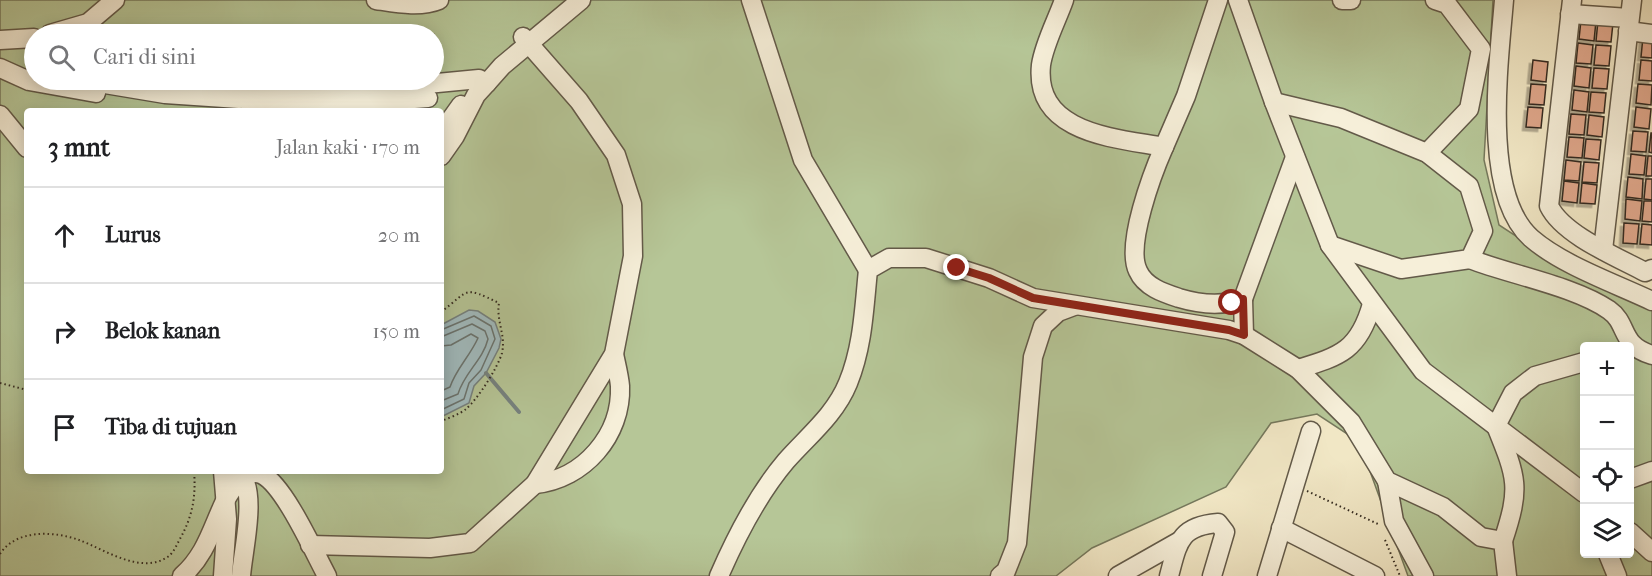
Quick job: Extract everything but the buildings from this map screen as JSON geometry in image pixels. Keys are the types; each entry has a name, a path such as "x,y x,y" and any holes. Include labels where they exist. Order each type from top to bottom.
{"street":[{"path":"85,24 115,0"},
{"path":"376,0 410,4 431,3 439,0"},
{"path":"446,129 476,95 483,81 567,0"},
{"path":"526,40 581,0"},
{"path":"719,576 732,546 768,485 785,462 836,406 848,383 863,329 868,270 803,160 751,0"},
{"path":"1064,0 1041,64 1042,88 1056,114 1086,133 1164,147"},
{"path":"1218,0 1186,96 1148,186 1135,244 1137,270 1148,285 1167,294 1191,301 1232,303 1243,299"},
{"path":"1238,0 1274,102 1330,245 1423,371 1580,490"},
{"path":"1342,0 1351,0"},
{"path":"1427,153 1469,109 1481,49 1447,4 1435,0"},
{"path":"1504,0 1495,120 1504,183 1514,218 1532,238 1555,255 1652,302"},
{"path":"1603,250 1632,0"},
{"path":"1652,34 1571,7 1549,206 1562,224 1603,250 1645,272 1652,269"},
{"path":"0,40 24,39"},
{"path":"310,545 430,548 470,543 535,484 614,354 633,256 632,204 616,154 579,101 526,40"},
{"path":"16,71 24,50"},
{"path":"291,108 429,98 483,81"},
{"path":"80,90 164,105 199,108"},
{"path":"141,90 239,99 302,96 356,90"},
{"path":"412,90 429,98"},
{"path":"1274,102 1341,118 1427,153 1469,186 1483,231 1470,259"},
{"path":"0,105 6,106 24,128"},
{"path":"0,115 24,144"},
{"path":"1244,335 1243,299 1295,157"},
{"path":"1330,245 1401,269 1470,259 1563,289 1610,311 1628,342"},
{"path":"868,270 889,258 926,258 989,278 1033,298 1206,326 1244,335 1298,369 1351,422 1387,481 1394,521 1424,576"},
{"path":"1298,369 1335,358 1353,344 1368,318 1372,304"},
{"path":"1000,576 1006,571 1017,543 1034,357 1043,326 1058,312 1074,306"},
{"path":"1634,349 1652,355"},
{"path":"535,484 554,482 573,471 605,442 614,421 620,386 614,354"},
{"path":"1507,576 1503,542 1516,502 1514,469 1496,426 1513,393 1535,376 1580,363"},
{"path":"1267,576 1311,431"},
{"path":"1634,476 1652,471"},
{"path":"223,474 226,498 223,576"},
{"path":"182,576 192,568 208,544 226,498 251,474"},
{"path":"241,576 252,474"},
{"path":"253,474 281,494 327,576"},
{"path":"1387,481 1443,507 1481,537 1503,542"},
{"path":"1169,576 1178,542 1183,534 1204,524 1218,524 1225,532 1212,576"},
{"path":"1281,528 1375,576"},
{"path":"1634,536 1652,552"},
{"path":"1118,576 1178,542"},
{"path":"1610,558 1617,576"}],"path":[{"path":"444,309 458,296 471,291 484,294 499,303 497,315 503,333 501,355 490,379 469,407 444,420"},
{"path":"0,383 24,389"},
{"path":"0,554 24,534 53,535 79,540 121,561 155,563 170,556 185,529 196,496 194,474"},
{"path":"1295,485 1372,519 1379,525"},
{"path":"1383,533 1400,576"}],"green space":[{"path":"0,0 1493,0 1484,160 1499,225 1557,263 1652,300 1652,576 1408,576 1363,452 1349,435 1317,414 1271,423 1226,487 1092,548 1056,576 0,576"}],"water":[{"path":"469,310 478,311 495,322 501,339 499,348 486,373 474,386 469,403 444,416 444,323"}],"waterway":[{"path":"486,373 519,412"}],"route":[{"path":"957,268 989,278 1033,298 1074,306 1116,310 1229,330 1244,335 1243,299 1232,303"}]}
